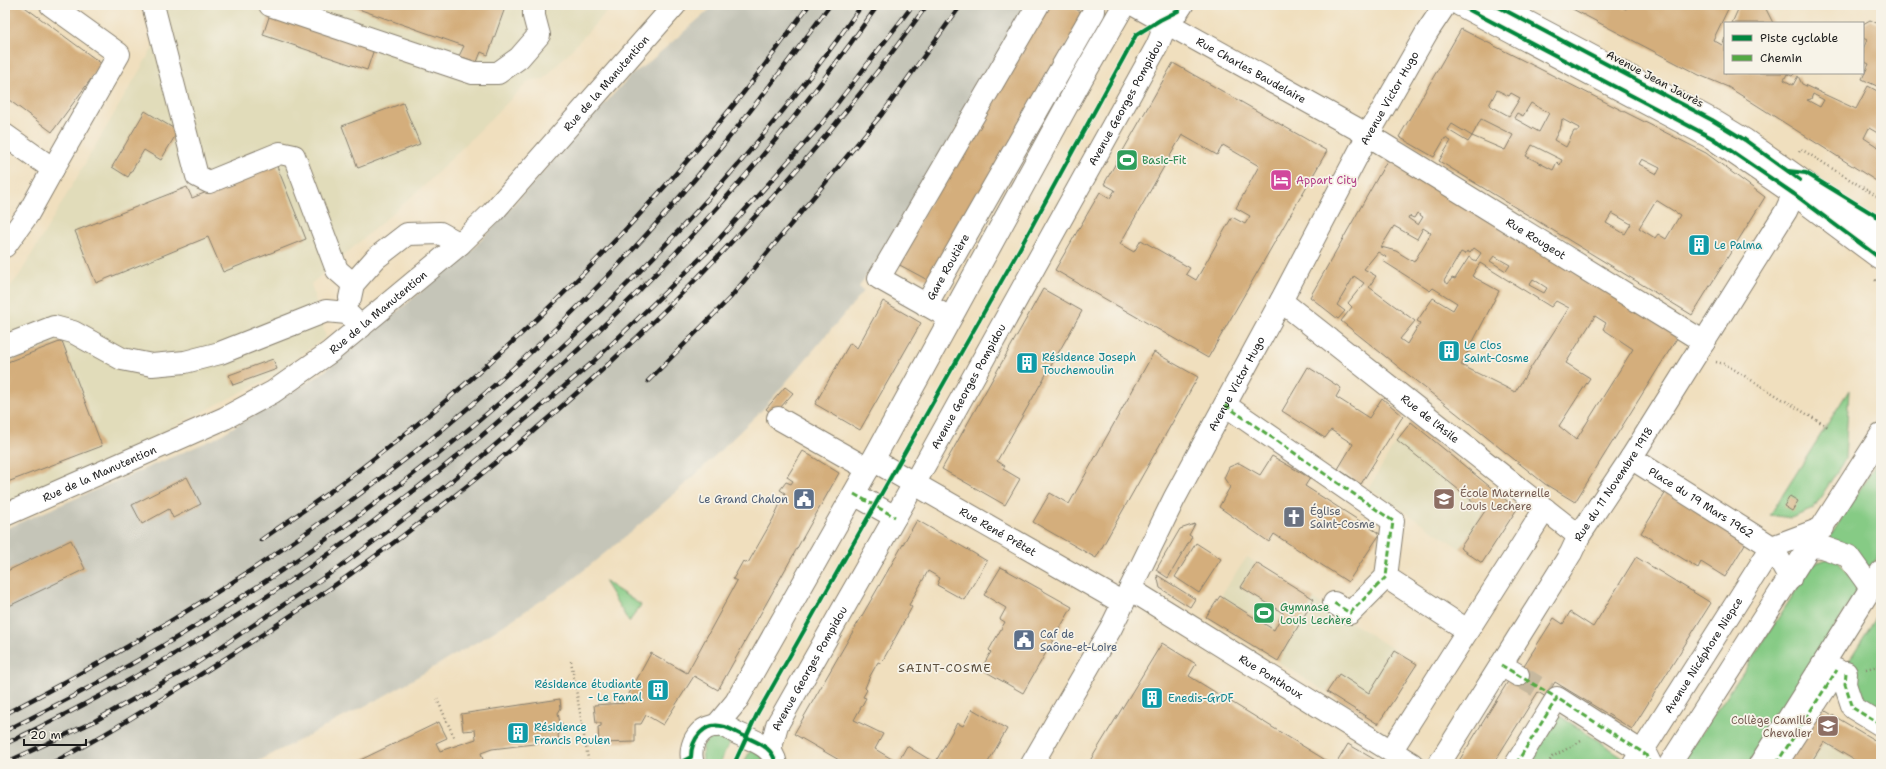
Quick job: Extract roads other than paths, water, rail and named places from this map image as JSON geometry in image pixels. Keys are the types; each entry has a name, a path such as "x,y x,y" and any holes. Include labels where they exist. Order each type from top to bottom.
{"street":[{"path":"5,246 28,214 119,54 51,5"},
{"path":"153,5 197,176 209,182 280,153 294,156 337,270 353,284"},
{"path":"270,5 473,73 498,73 519,58 539,35 534,16 534,5"},
{"name":"Rue de la Manutention","path":"5,515 225,418 273,392 330,352 354,320 460,244 493,212 675,5"},
{"name":"Gare Routière","path":"1038,5 879,278 926,305 1088,8 1119,14"},
{"name":"Rue Charles Baudelaire","path":"1134,5 1368,136"},
{"path":"1160,20 1178,11 1182,5"},
{"name":"Avenue Victor Hugo","path":"1032,764 1111,628 1174,499 1282,301 1368,136 1444,5"},
{"name":"Avenue Jean Jaurès","path":"1460,5 1712,138 1794,193 1881,259"},
{"name":"Avenue Jean Jaurès","path":"1495,5 1712,120 1745,140 1794,193 1881,271"},
{"path":"716,726 736,702 854,494 1119,14"},
{"name":"Avenue Georges Pompidou","path":"773,758 777,725 914,484 1157,46 1162,34 1160,20"},
{"path":"5,135 53,169"},
{"name":"Rue Rougeot","path":"1368,136 1699,349"},
{"name":"Avenue Jean Jaurès","path":"1794,193 1881,236"},
{"name":"Rue du 11 Novembre 1918","path":"1439,764 1509,670 1579,536 1631,458 1794,193"},
{"path":"5,346 54,327 73,332 122,359 152,365 185,362 220,353 326,311 354,320 353,284 376,258 407,234 440,233 460,244"},
{"name":"Rue de l'Asile","path":"1282,301 1579,536"},
{"path":"926,305 950,318"},
{"path":"1225,405 1393,521 1386,577 1350,613 1334,603"},
{"name":"Rue René Prêtet","path":"778,418 870,465 914,484 1127,596"},
{"path":"1670,764 1823,528 1881,435"},
{"name":"Place du 19 Mars 1962","path":"1631,458 1772,547"},
{"path":"854,494 895,517"},
{"path":"1391,751 1545,509"},
{"path":"1790,579 1772,547 1823,528"},
{"path":"1760,764 1876,580 1848,556 1822,547 1811,546"},
{"name":"Avenue Nicéphore Niepce","path":"1642,760 1772,547"},
{"path":"1386,577 1468,630"},
{"name":"Rue Ponthoux","path":"1127,596 1412,764"},
{"path":"1776,764 1842,672 1853,708 1881,725"},
{"path":"1516,764 1553,696 1604,729 1642,760"},
{"path":"690,762 691,748 698,734 706,728 716,726 724,726 763,745 773,758"}],"tunnel":[{"path":"1518,675 1548,693"}],"railway":[{"path":"261,540 335,488 410,430 509,345 556,300 647,206 690,157 752,82 809,5"},
{"path":"5,714 87,670 167,623 246,573 324,520 398,465 471,406 540,343 637,246 723,145 830,5"},
{"path":"5,731 88,688 169,642 247,593 323,542 397,487 469,429 539,368 607,304 676,234 773,123 804,84 862,5"},
{"path":"5,744 132,679 255,604 374,521 488,430 597,332 698,228 792,119 878,5"},
{"path":"5,763 93,722 194,665 341,566 408,516 475,462 593,362 712,247 819,127 913,5"},
{"path":"50,764 142,712 231,655 330,588 427,517 520,442 610,363 696,280 777,192 854,101 927,5"},
{"path":"648,381 730,298 882,114 961,5"}],"place":[{"name":"Basic-Fit","path":"1127,160"},
{"name":"Appart City","path":"1281,180"},
{"name":"Le Palma","path":"1699,245"},
{"name":"Le Clos Saint-Cosme","path":"1449,351"},
{"name":"Résidence Joseph Touchemoulin","path":"1027,363"},
{"name":"Le Grand Chalon","path":"804,499"},
{"name":"École Maternelle Louis Lechere","path":"1444,499"},
{"name":"Église Saint-Cosme","path":"1294,517"},
{"name":"Gymnase Louis Lechère","path":"1264,613"},
{"name":"Caf de Saône-et-Loire","path":"1024,640"},
{"name":"Résidence étudiante - Le Fanal","path":"658,690"},
{"name":"Enedis-GrDF","path":"1152,698"},
{"name":"Collège Camille Chevalier","path":"1828,726"},
{"name":"Résidence Francis Poulen","path":"518,733"}],"district":[{"name":"SAINT-COSME","path":"945,668"}]}
